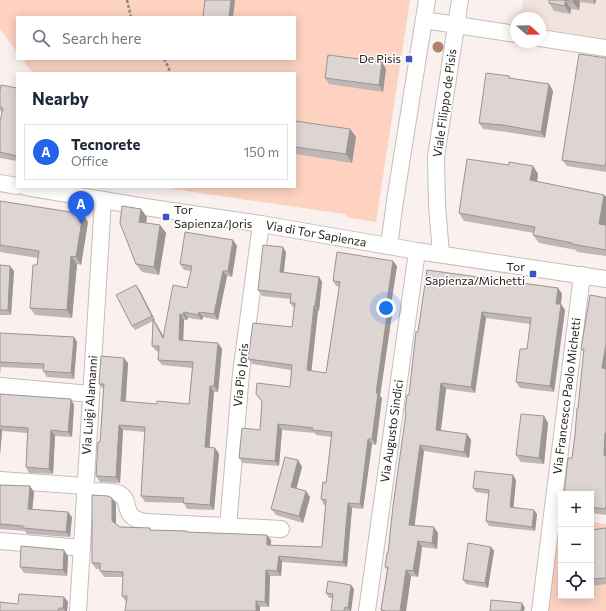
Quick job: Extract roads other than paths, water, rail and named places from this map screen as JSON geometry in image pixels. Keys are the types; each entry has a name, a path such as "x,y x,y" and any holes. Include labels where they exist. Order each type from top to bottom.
{"street":[{"path":"389,246 426,0"},
{"name":"Viale Filippo de Pisis","path":"441,254 437,206 436,157 460,0"},
{"path":"424,20 510,33"},
{"path":"546,39 606,48"},
{"path":"0,183 16,186"},
{"name":"Via di Tor Sapienza","path":"32,188 261,224 417,251 582,275 606,276"},
{"name":"Via Luigi Alamanni","path":"78,611 103,200"},
{"name":"Via Pio Joris","path":"228,526 241,373 261,224"},
{"name":"Via Augusto Sindici","path":"367,611 417,251"},
{"name":"Via Francesco Paolo Michetti","path":"540,611 582,275"},
{"path":"0,386 91,394"},
{"path":"0,480 115,492 124,498 133,518 146,522 281,529"},
{"path":"0,541 82,548"}],"place":[{"name":"De Pisis","path":"409,59"},
{"name":"Tor Sapienza/Joris","path":"166,217"},
{"name":"Tecnorete","path":"81,224"},
{"name":"Tor Sapienza/Michetti","path":"533,274"}]}
